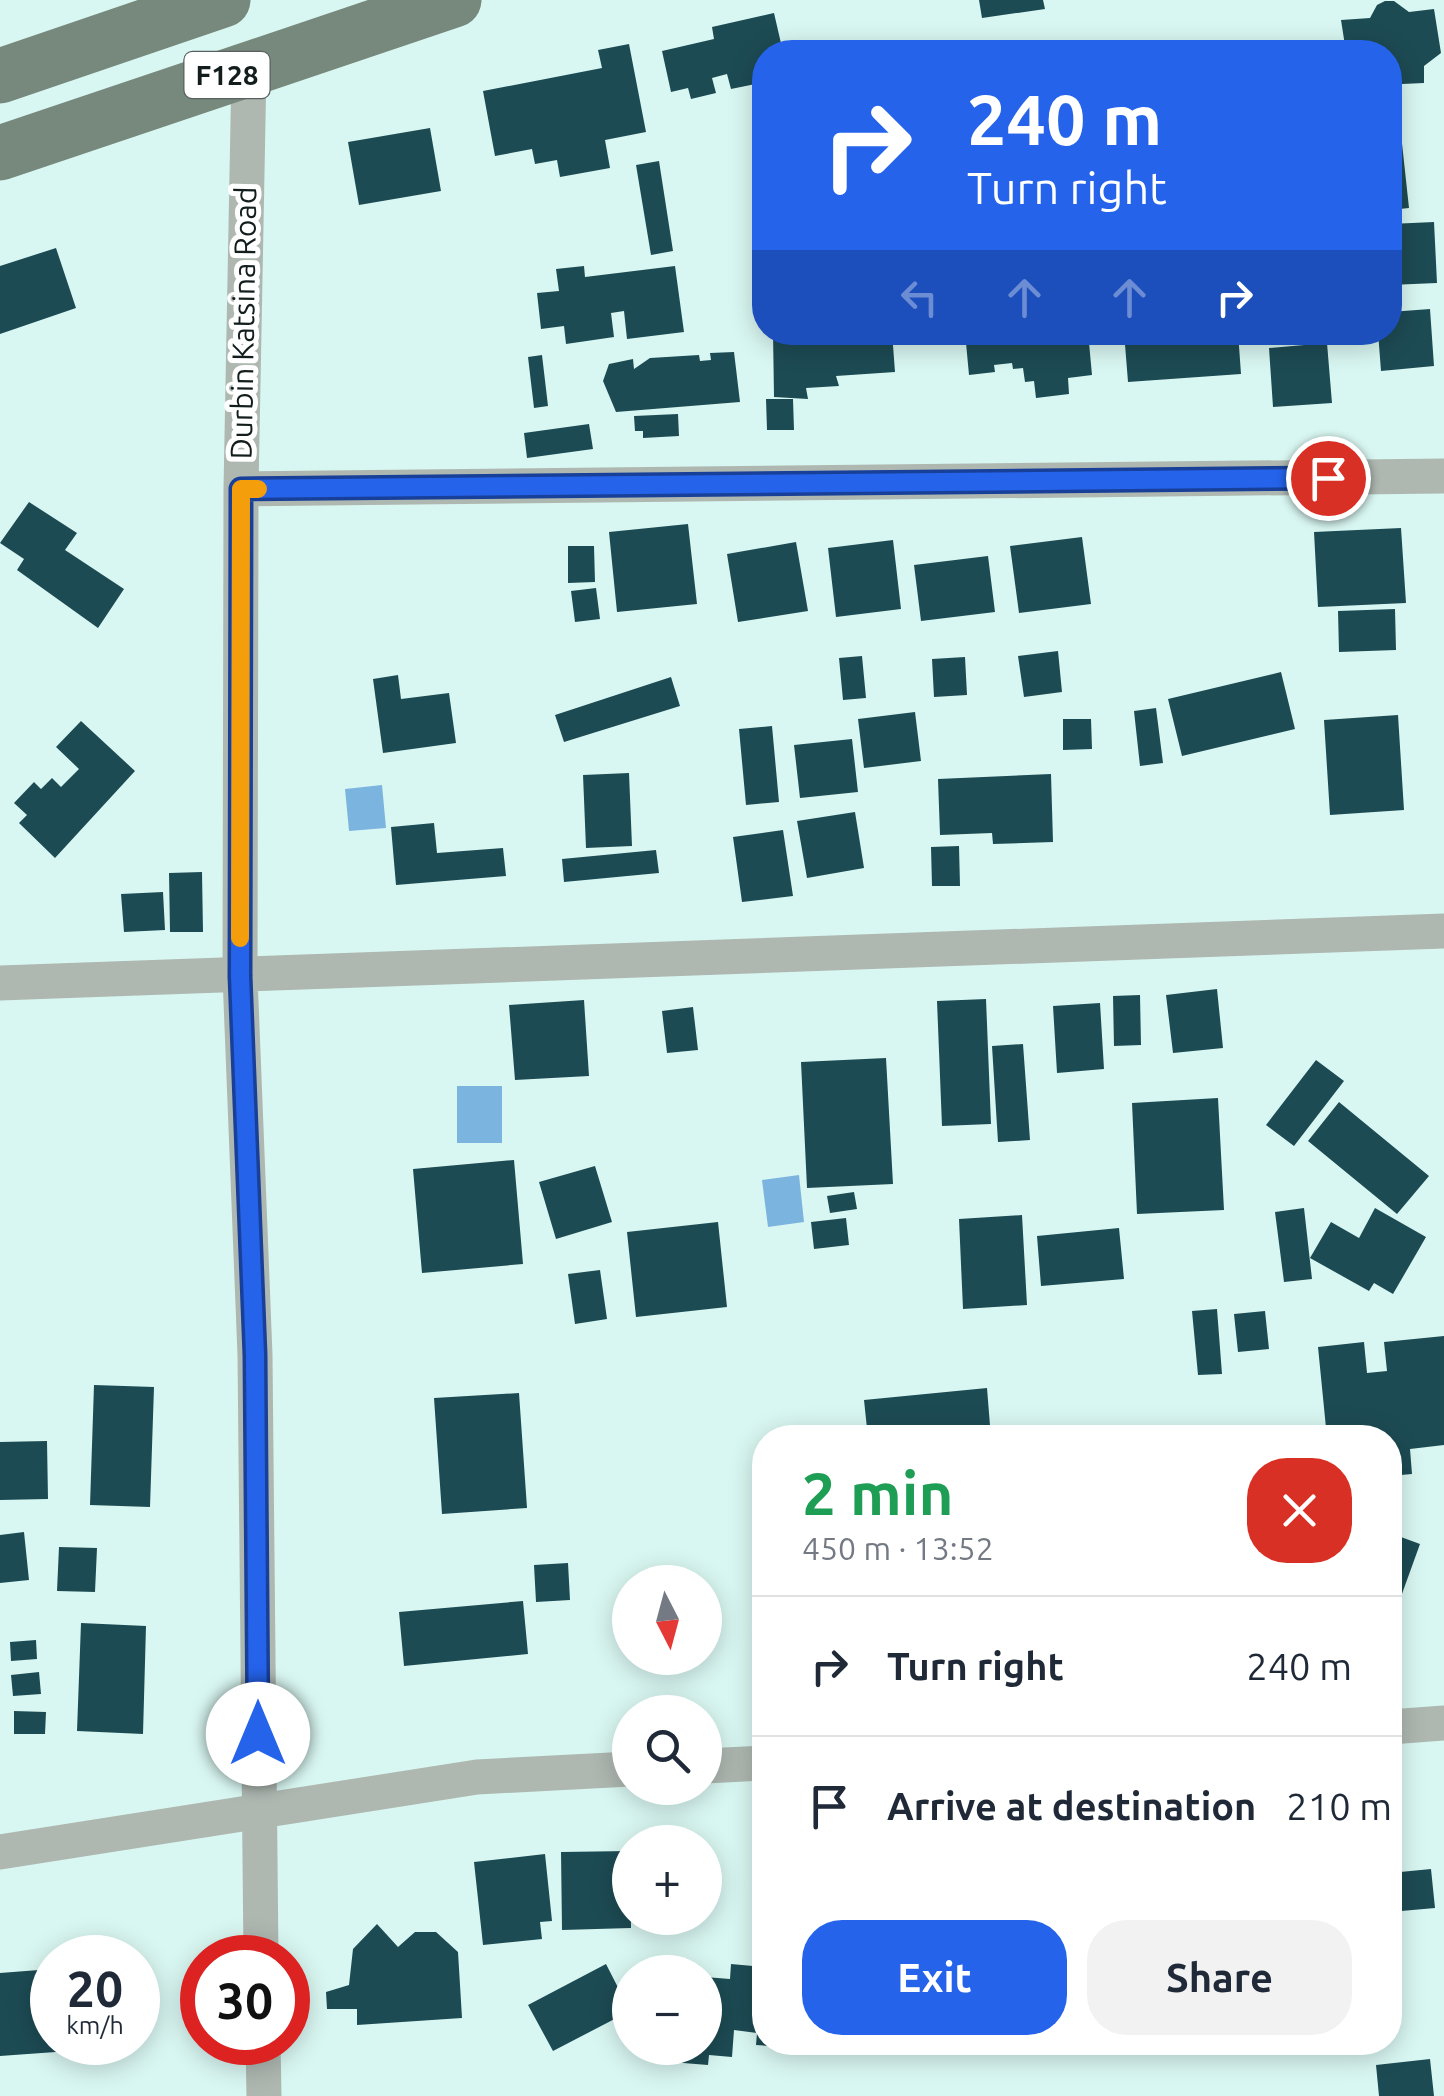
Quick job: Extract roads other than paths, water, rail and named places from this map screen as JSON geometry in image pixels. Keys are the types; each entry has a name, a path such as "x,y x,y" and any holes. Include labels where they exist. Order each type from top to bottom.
{"main road":[{"name":"F128","path":"0,76 223,0"},
{"name":"F128","path":"0,153 454,0"}],"street":[{"name":"Durbin Katsina Road","path":"250,68 241,489 240,976 255,1355 261,1935"},
{"path":"241,489 1444,476"},
{"path":"0,982 1444,931"},
{"path":"1402,1726 1444,1723"},
{"path":"722,1765 752,1764"},
{"path":"0,1852 477,1776 612,1770"},
{"path":"263,2065 264,2096"}],"water":[{"path":"382,785 386,828 349,831 345,789"},
{"path":"457,1086 502,1086 502,1143 457,1143"},
{"path":"799,1175 804,1222 768,1227 762,1180"}]}
